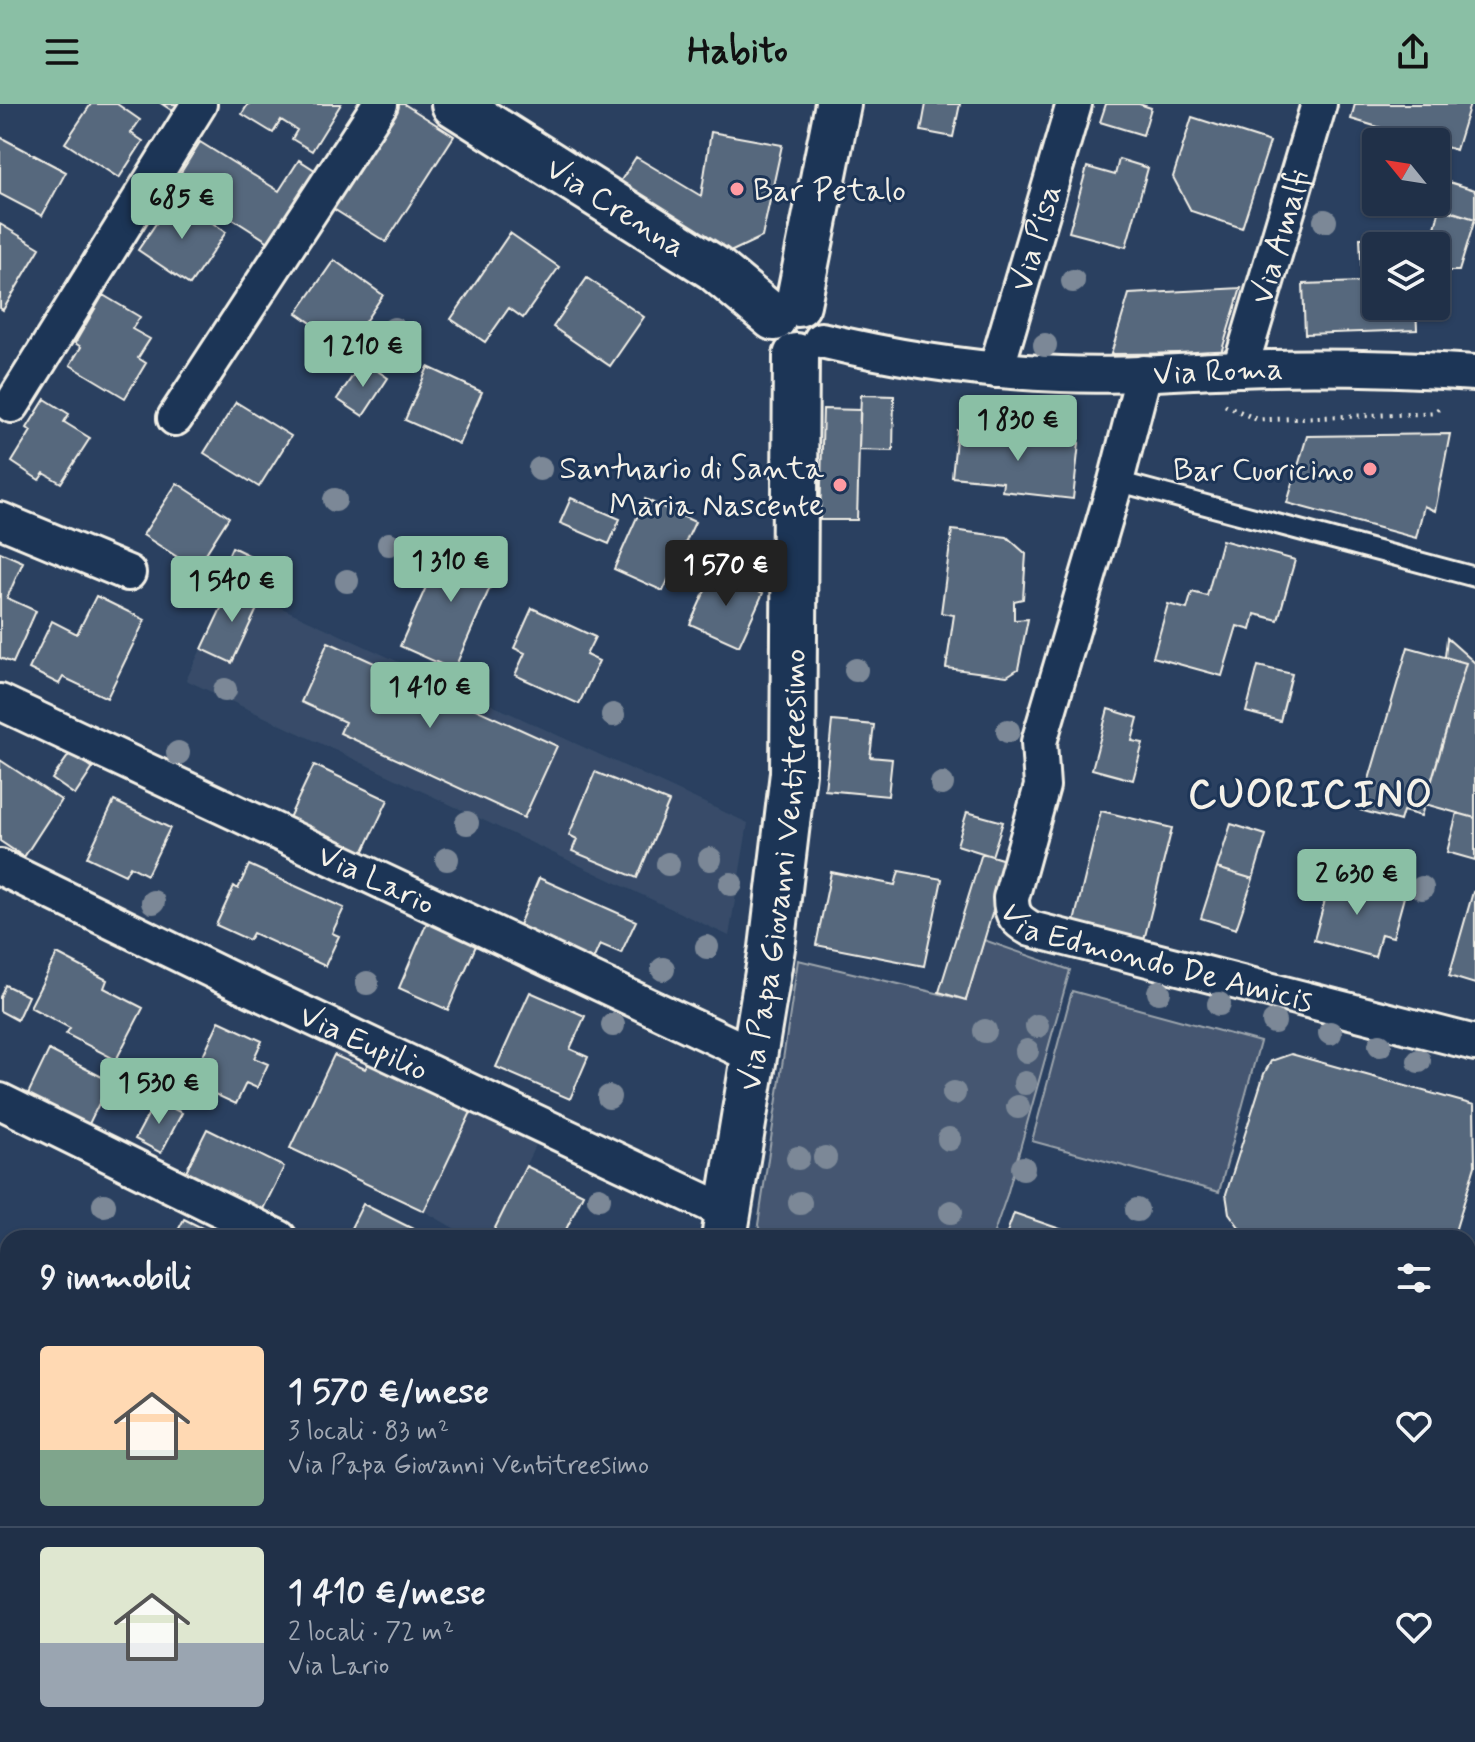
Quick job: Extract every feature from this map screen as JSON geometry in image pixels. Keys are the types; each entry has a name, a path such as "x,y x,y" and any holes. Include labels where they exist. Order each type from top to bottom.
{"street":[{"path":"12,405 199,104"},
{"path":"175,418 380,104"},
{"name":"Via Crenna","path":"454,104 714,268 797,329"},
{"name":"Via Papa Giovanni Ventitreesimo","path":"726,1225 772,948 793,773 797,329 838,104"},
{"name":"Via Pisa","path":"996,370 1074,104"},
{"name":"Via Amalfi","path":"1240,369 1319,104"},
{"name":"Via Roma","path":"797,329 884,355 996,370 1065,374 1400,368 1475,373"},
{"name":"Via Edmondo De Amicis","path":"1144,373 1116,481 1039,742 1042,786 1011,898 1011,912 1019,922 1031,929 1475,1043"},
{"path":"0,520 128,573"},
{"name":"Via Lario","path":"0,702 755,1056"},
{"name":"Via Eupilio","path":"0,867 726,1225"},
{"path":"0,1101 263,1230"}],"lane":[{"path":"1116,481 1475,577"}],"shaded area":[{"path":"232,585 748,823 729,936 186,680"},
{"path":"984,940 1070,970 995,1230 760,1230 758,1225 798,960 966,1000"},
{"path":"1072,991 1260,1042 1219,1192 1032,1141"},
{"path":"339,1045 537,1142 494,1230 457,1230 424,1211 290,1148"}],"building":[{"path":"91,104 117,104 140,120 131,133 143,141 119,178 65,143"},
{"path":"162,104 180,104 174,112"},
{"path":"248,104 341,104 312,151 292,139 297,130 281,120 273,133 242,114"},
{"path":"398,104 404,104 454,136 386,242 332,208"},
{"path":"926,104 960,104 953,137 921,131"},
{"path":"1106,104 1139,104 1151,108 1143,135 1100,122"},
{"path":"1355,104 1470,104 1456,150 1450,148 1450,128 1381,128 1351,119"},
{"path":"1192,117 1270,142 1242,228 1191,211 1173,177"},
{"name":"Bar Petalo","path":"711,132 782,145 762,237 728,253 620,182 636,157 701,196"},
{"path":"0,137 66,172 42,216 0,194"},
{"path":"200,142 279,191 299,160 321,174 275,246 175,182"},
{"path":"1119,159 1148,168 1126,247 1069,232 1087,167 1115,175"},
{"path":"1450,182 1475,190 1475,219 1450,211"},
{"path":"174,197 226,232 190,285 138,250"},
{"path":"1450,211 1475,219 1459,271 1450,271 1450,232 1434,232 1438,216 1450,216"},
{"path":"0,224 40,248 3,310 0,308"},
{"path":"510,233 559,267 523,318 509,308 485,342 451,319"},
{"path":"1360,238 1362,238 1362,282"},
{"path":"334,260 383,295 347,348 297,313"},
{"path":"587,278 644,317 610,366 553,327"},
{"path":"1362,282 1362,320 1417,320 1417,330 1305,334 1303,284"},
{"path":"1241,288 1221,353 1111,354 1129,294"},
{"path":"103,295 140,317 132,329 150,339 138,358 146,363 125,398 70,365 81,347 75,343"},
{"path":"363,361 388,378 363,416 337,399"},
{"path":"428,367 482,392 459,444 405,420"},
{"path":"861,395 894,396 893,451 859,450"},
{"path":"45,399 69,414 64,422 90,438 61,483 44,473 39,480 12,462 31,431 27,428"},
{"path":"236,402 291,436 259,487 204,453"},
{"name":"Santuario di Santa Maria Nascente","path":"823,409 860,410 857,520 820,520"},
{"path":"957,430 1079,443 1073,499 1002,491 1003,482 952,477"},
{"name":"Bar Cuoricino","path":"1450,434 1435,511 1424,506 1416,538 1287,503 1307,436"},
{"path":"177,483 229,517 196,569 143,535"},
{"path":"571,498 620,519 609,544 560,523"},
{"path":"645,499 695,522 663,591 614,569"},
{"path":"952,530 1007,537 1026,554 1023,599 1014,601 1014,620 1028,619 1018,669 1007,676 946,668 954,615 941,613"},
{"path":"447,539 501,562 454,670 400,646"},
{"path":"1222,540 1295,560 1278,620 1255,614 1251,630 1237,626 1222,676 1153,657 1168,604 1187,609 1192,592 1207,596"},
{"path":"232,547 263,562 249,593 218,578"},
{"path":"0,552 23,562 7,598 36,611 13,663 0,658"},
{"path":"714,571 763,593 739,646 690,624"},
{"path":"232,585 262,598 232,663 202,649"},
{"path":"96,596 145,620 107,698 63,677 59,684 29,669 52,621 77,634"},
{"path":"532,608 595,637 586,655 599,661 579,704 515,675 525,653 514,648"},
{"path":"1447,638 1475,663 1475,818 1425,804 1466,663 1445,657"},
{"path":"328,642 557,746 524,818 340,733 345,722 301,702"},
{"path":"1408,647 1466,663 1421,816 1403,811 1400,821 1360,810"},
{"path":"1258,666 1292,674 1280,721 1246,712"},
{"path":"1108,709 1138,718 1132,741 1143,743 1133,780 1092,769"},
{"path":"832,721 874,725 870,757 892,759 888,796 825,790"},
{"path":"71,752 93,768 75,795 52,779"},
{"path":"0,760 61,800 24,857 0,841"},
{"path":"314,765 388,800 361,857 287,822"},
{"path":"595,772 669,802 637,878 572,851 577,839 569,835"},
{"path":"114,801 170,828 147,875 130,866 125,875 87,857"},
{"path":"1101,811 1172,828 1144,940 1074,922"},
{"path":"967,812 1003,822 992,856 957,845"},
{"path":"1457,813 1475,818 1475,860 1447,852"},
{"path":"1231,824 1266,835 1253,879 1217,868"},
{"path":"982,853 1008,861 966,1000 939,992"},
{"path":"1352,855 1411,871 1404,897 1345,882"},
{"path":"249,865 344,908 332,933 339,936 325,966 253,933 249,940 216,925 234,886 238,889"},
{"path":"1217,868 1253,879 1236,929 1201,918"},
{"path":"899,871 942,879 924,966 816,945 831,872 895,885"},
{"path":"539,878 636,921 621,953 600,944 593,960 518,927"},
{"path":"1331,878 1404,897 1393,937 1381,934 1375,957 1314,940"},
{"path":"1475,893 1475,984 1449,976"},
{"path":"428,920 478,941 448,1010 399,988"},
{"path":"57,954 107,980 104,988 143,1008 116,1060 66,1034 70,1028 30,1007"},
{"path":"5,985 28,996 17,1020 0,1011 0,997"},
{"path":"530,992 585,1016 570,1049 588,1057 570,1099 496,1067"},
{"path":"219,1021 262,1041 254,1058 268,1064 257,1088 246,1083 236,1104 208,1091 198,1066"},
{"path":"49,1050 110,1081 87,1128 26,1098"},
{"path":"1291,1054 1474,1105 1475,1166 1455,1230 1241,1230 1229,1213 1226,1194 1264,1074 1271,1061"},
{"path":"334,1055 365,1069 369,1062 472,1110 424,1211 290,1148"},
{"path":"156,1100 182,1113 161,1153 135,1139"},
{"path":"207,1129 284,1167 261,1213 184,1175"},
{"path":"526,1166 583,1194 566,1230 494,1230"},
{"path":"363,1204 415,1230 350,1230"},
{"path":"1014,1213 1063,1230 1008,1230"},
{"path":"184,1219 206,1230 178,1230"}],"place":[{"name":"Bar Petalo","path":"737,189"},
{"name":"Bar Cuoricino","path":"1370,469"},
{"name":"Santuario di Santa Maria Nascente","path":"840,485"}],"district":[{"name":"CUORICINO","path":"1311,793"}]}
